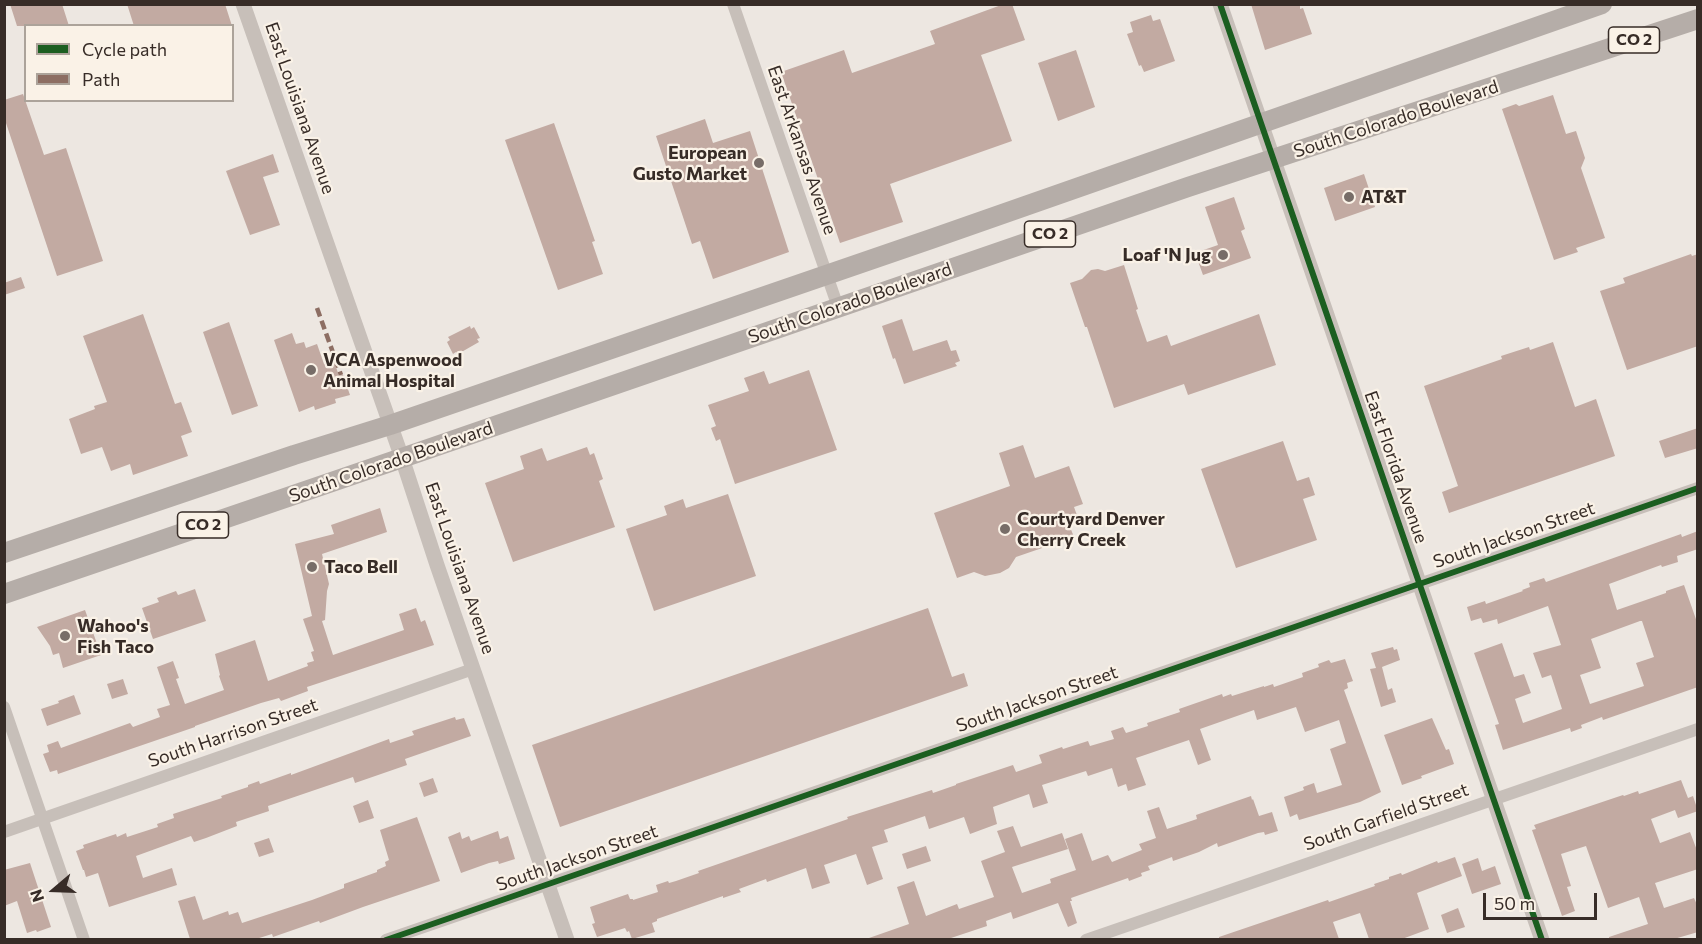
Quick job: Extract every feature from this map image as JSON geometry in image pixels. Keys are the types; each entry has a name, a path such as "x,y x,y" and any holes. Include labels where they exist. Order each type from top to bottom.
{"main road":[{"name":"South Colorado Boulevard","path":"4,554 294,455 390,425 826,275 1602,4"},
{"name":"South Colorado Boulevard","path":"4,594 1188,187 1698,19"}],"street":[{"name":"East Louisiana Avenue","path":"243,4 567,939"},
{"name":"East Arkansas Avenue","path":"733,4 838,307"},
{"name":"East Florida Avenue","path":"1220,4 1542,939"},
{"name":"South Jackson Street","path":"386,939 1698,488"},
{"name":"South Harrison Street","path":"4,832 473,669"},
{"path":"4,707 84,939"},
{"name":"South Garfield Street","path":"1086,939 1698,729"}],"building":[{"path":"10,4 62,4 68,24 24,24 24,26 17,26"},
{"path":"127,4 225,4 231,24 133,24"},
{"path":"1004,4 1012,4 1025,40 981,55 1012,141 890,184 903,222 840,243 781,72 844,50 852,73 935,44 930,31"},
{"path":"1251,4 1300,4 1300,9 1303,8 1312,34 1265,50"},
{"path":"1151,15 1153,21 1160,19 1175,61 1144,72 1141,65 1139,66 1127,34 1133,32 1130,22"},
{"path":"1076,50 1095,107 1058,121 1038,63"},
{"path":"23,94 44,155 66,148 103,261 57,276 4,117 4,100"},
{"path":"1553,95 1566,134 1576,131 1585,158 1581,168 1605,238 1576,248 1578,252 1554,260 1502,109"},
{"path":"705,119 713,143 750,131 789,252 713,279 700,241 692,244 656,136"},
{"path":"554,123 595,241 592,242 603,274 558,290 505,140"},
{"path":"273,154 279,172 263,177 280,225 250,235 226,171"},
{"name":"AT&T","path":"1364,174 1375,207 1335,221 1324,188"},
{"path":"1234,197 1245,229 1241,231 1251,258 1203,275 1195,253 1218,245 1205,207"},
{"path":"1691,254 1692,256 1698,254 1698,346 1627,370 1600,291 1625,283 1623,278"},
{"path":"1124,265 1147,342 1167,335 1171,346 1259,314 1276,365 1188,395 1184,384 1114,408 1070,283 1082,279 1091,270 1105,271"},
{"path":"21,277 25,288 4,295 4,283"},
{"path":"143,314 175,404 181,402 192,432 181,436 188,456 133,475 130,464 111,471 102,447 81,454 69,419 107,402 83,336"},
{"path":"902,319 913,351 947,340 951,351 956,350 960,361 955,363 957,366 904,384 882,326"},
{"path":"229,322 258,406 232,415 203,332"},
{"path":"470,326 471,329 474,327 480,338 477,339 479,342 458,354 456,352 453,354 447,342 450,340 448,337"},
{"name":"VCA Aspenwood Animal Hospital","path":"292,333 296,344 304,342 306,348 317,344 324,364 334,361 339,376 343,375 350,395 335,399 336,403 315,410 314,406 299,412 274,340"},
{"path":"1553,342 1575,407 1596,399 1615,456 1449,513 1442,492 1458,486 1424,386 1502,359 1501,356"},
{"path":"809,370 837,450 735,484 720,439 716,441 711,428 716,426 708,405 749,391 744,378 764,371 769,384"},
{"path":"1698,428 1698,448 1665,458 1659,441"},
{"path":"1283,441 1297,481 1309,477 1315,495 1303,499 1317,540 1236,568 1201,469"},
{"name":"Courtyard Denver Cherry Creek","path":"1023,445 1035,478 1069,466 1083,504 1074,507 1078,518 1068,522 1074,537 1016,557 1009,568 1000,573 985,576 974,572 957,578 934,513 1010,486 999,453"},
{"path":"587,447 590,455 594,453 603,479 599,481 615,527 513,562 485,483 524,469 520,456 542,448 547,461"},
{"path":"728,494 756,576 654,611 626,529 667,515 664,506 683,499 686,508"},
{"path":"380,508 387,532 322,554 329,584 325,620 322,621 333,655 404,630 399,614 416,608 421,622 425,620 434,645 307,687 308,691 281,701 279,698 261,703 58,774 57,770 50,772 43,754 49,752 47,745 58,741 61,748 130,723 133,727 160,717 157,709 170,705 157,667 173,661 179,678 176,679 185,704 224,690 215,654 255,640 268,681 308,666 307,663 314,661 311,652 314,651 303,619 312,616 295,544 334,534 331,525"},
{"path":"1698,531 1698,549 1677,556 1678,562 1662,567 1661,565 1609,584 1617,610 1684,585 1698,625 1698,687 1603,720 1602,717 1581,725 1582,728 1571,732 1570,728 1503,750 1495,725 1499,724 1474,653 1502,643 1514,677 1524,674 1531,693 1515,699 1523,723 1562,709 1551,675 1542,678 1533,653 1561,645 1548,606 1498,624 1497,619 1483,623 1481,618 1471,621 1467,607 1485,601 1486,604 1523,591 1530,587 1529,583 1544,578 1546,582 1681,534 1682,537","holes":["1642,621 1654,657 1636,663 1644,686 1590,704 1580,675 1601,668 1591,639"]},
{"path":"195,589 206,621 153,639 142,608 159,602 157,598 176,591 178,595"},
{"path":"928,608 952,677 964,673 968,686 560,827 532,745"},
{"path":"85,610 101,655 63,668 59,653 53,655 50,646 37,627"},
{"path":"1393,647 1394,650 1397,649 1400,660 1382,667 1388,690 1392,688 1396,702 1381,707 1370,669 1376,668 1371,653"},
{"path":"1345,659 1353,681 1347,683 1348,688 1344,690 1381,792 1360,802 1299,820 1297,814 1290,817 1284,797 1304,790 1303,787 1314,783 1317,793 1342,785 1330,749 1346,743 1339,720 1305,732 1296,707 1257,720 1254,710 1200,729 1211,760 1198,765 1189,740 1136,758 1146,785 1128,791 1126,784 1118,787 1112,768 1088,776 1086,771 1042,785 1048,803 1033,808 1029,794 993,807 997,824 970,834 964,817 929,829 925,816 884,830 888,842 872,847 883,879 867,885 856,854 824,865 830,883 812,889 806,868 767,882 766,879 739,889 741,892 657,919 652,923 655,932 632,939 625,928 597,937 592,924 595,923 590,907 628,894 633,900 658,892 656,885 699,873 698,871 848,819 847,817 932,790 933,793 1013,765 1016,772 1042,763 1039,755 1062,747 1063,749 1088,741 1090,746 1114,739 1111,731 1123,727 1126,733 1180,712 1179,709 1222,694 1223,697 1231,694 1232,696 1273,684 1274,687 1303,677 1302,673 1319,667 1318,664 1329,660 1331,663"},
{"path":"123,679 128,694 112,699 107,684"},
{"path":"74,695 81,714 47,726 41,709"},
{"path":"455,717 456,720 464,718 471,736 405,759 407,765 355,783 353,777 268,806 269,811 236,822 237,826 206,838 194,842 191,836 136,856 143,878 172,868 177,885 109,907 98,873 86,877 83,870 76,851 84,848 83,845 116,834 117,837 126,833 127,837 158,827 157,824 174,818 173,814 222,798 221,796 248,787 248,785 259,781 260,784 291,773 291,775 389,739 390,743 414,735 412,731"},
{"path":"1432,718 1446,750 1449,749 1454,764 1402,785 1384,735"},
{"path":"433,778 438,792 424,797 419,783"},
{"path":"1681,780 1688,798 1693,796 1698,811 1678,818 1675,810 1651,819 1660,843 1690,832 1698,853 1698,869 1655,883 1664,908 1694,898 1698,907 1698,932 1674,939 1609,939 1609,937 1648,924 1639,897 1608,908 1586,846 1561,854 1571,886 1567,887 1575,911 1562,916 1532,830 1536,829 1534,825 1623,795 1638,791 1639,794"},
{"path":"1251,796 1259,816 1272,812 1278,831 1265,835 1264,832 1258,833 1218,847 1217,843 1173,861 1172,857 1148,866 1150,870 1141,873 1142,876 1129,881 1128,878 1071,898 1077,923 1068,927 1058,903 1013,919 1011,912 986,921 987,926 948,939 869,939 909,924 897,887 914,881 926,916 957,904 959,909 994,897 981,861 1005,852 997,831 1013,826 1021,847 1062,833 1068,849 1012,867 1022,893 1051,883 1050,879 1076,870 1065,839 1082,833 1092,861 1108,855 1112,862 1142,850 1139,844 1156,838 1147,811 1159,807 1167,829 1197,819 1196,815"},
{"path":"368,800 374,818 359,823 353,806"},
{"path":"417,817 440,881 273,937 272,934 256,939 190,939 178,901 195,896 203,920 228,911 229,915 238,912 242,923 312,900 344,888 344,884 377,872 386,866 385,862 389,860 380,830"},
{"path":"498,831 500,839 508,836 515,859 499,864 498,861 489,863 461,873 448,837 460,832 462,839 469,836 471,841"},
{"path":"269,838 274,852 259,857 254,843"},
{"path":"926,846 931,861 907,869 902,854"},
{"path":"1455,857 1462,876 1417,893 1429,929 1402,939 1369,939 1360,913 1333,922 1339,939 1219,939 1219,937 1375,886 1374,884 1389,879 1389,877 1401,873 1402,875 1437,861 1438,863"},
{"path":"1478,858 1482,871 1495,866 1501,884 1472,894 1462,864"},
{"path":"30,863 51,927 27,933 17,901 4,906 4,870"},
{"path":"1458,908 1465,927 1447,933 1441,915"}],"marked path":[{"path":"317,308 341,375"}],"cycle path":[{"path":"1220,4 1542,940"},
{"path":"386,940 1698,488"}],"place":[{"name":"European Gusto Market","path":"759,163"},
{"name":"AT&T","path":"1349,197"},
{"name":"Loaf 'N Jug","path":"1223,255"},
{"name":"VCA Aspenwood Animal Hospital","path":"311,370"},
{"name":"Courtyard Denver Cherry Creek","path":"1005,529"},
{"name":"Taco Bell","path":"312,567"},
{"name":"Wahoo's Fish Taco","path":"65,636"}]}
